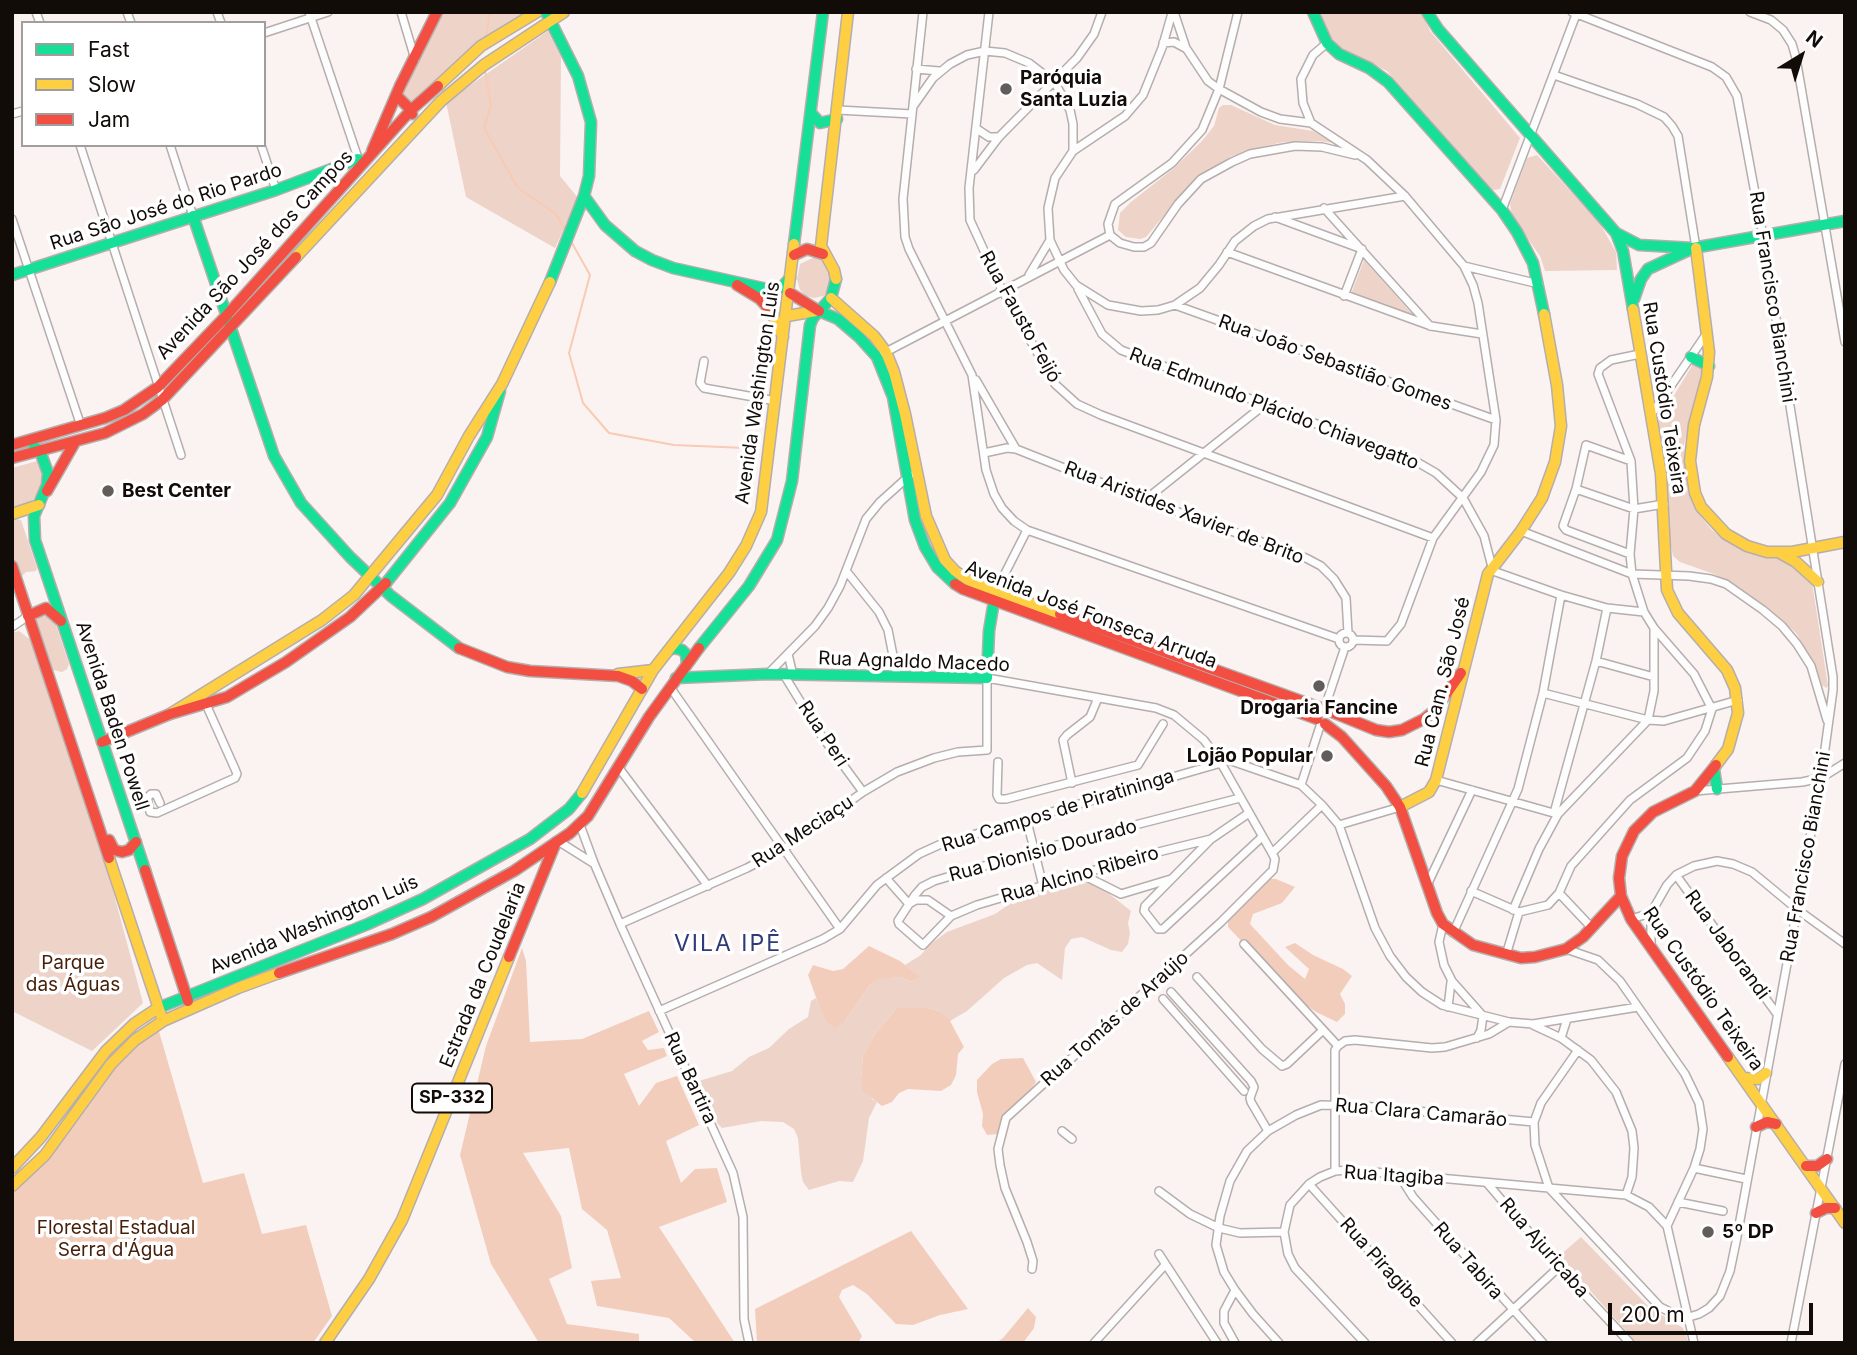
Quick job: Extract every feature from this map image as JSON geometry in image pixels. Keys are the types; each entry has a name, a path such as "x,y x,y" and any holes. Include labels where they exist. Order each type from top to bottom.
{"main road":[{"name":"Avenida São José dos Campos","path":"12,445 81,426 124,410 158,387 345,184 360,162 370,156 396,96 438,12"},
{"path":"370,156 411,110 481,46 537,12"},
{"name":"Avenida São José dos Campos","path":"12,458 91,438 122,425 162,400 441,101 548,17 564,12"},
{"name":"Avenida Washington Luis","path":"12,1168 41,1137 106,1051 134,1024 158,1008 396,913 521,845 569,809 587,787 653,670 717,590 746,546 761,512 823,12"},
{"path":"12,1186 45,1155 111,1064 135,1040 163,1021 238,988 392,934 431,917 514,871 580,825 673,683 745,592 777,540 792,481 807,336 813,318 831,298 836,281 834,270 823,254 821,239 848,12"},
{"path":"1313,12 1327,43 1339,54 1369,68 1388,82 1502,210 1525,247 1539,284 1557,385 1561,426 1555,462 1542,498 1521,531 1492,567"},
{"name":"Rua Custódio Teixeira","path":"1427,12 1438,29 1616,233 1623,251 1661,474 1671,601 1678,613 1720,659 1738,700 1730,743 1714,769 1695,791 1653,812 1634,831 1622,856 1619,878 1621,896 1631,919 1845,1223"},
{"path":"204,700 236,674 322,620 354,595 437,495 469,436 502,384 541,303 584,196 592,143 591,122 578,76 548,17"},
{"path":"396,96 411,110 415,127"},
{"path":"812,114 820,122 837,114"},
{"name":"Rua São José do Rio Pardo","path":"12,275 360,162"},
{"path":"331,171 356,190"},
{"path":"584,196 605,225 635,251 673,268 776,289 786,284 792,274"},
{"path":"193,216 248,385 281,472 301,503 370,577 454,646 485,659 530,671 610,675 626,678 642,688"},
{"path":"1616,233 1639,245 1695,248 1845,221"},
{"path":"1632,308 1636,290 1648,270 1695,248"},
{"path":"1695,248 1709,366 1691,447 1695,493 1713,522 1726,534 1747,546 1779,553 1845,542"},
{"path":"794,255 807,249 823,254"},
{"path":"727,280 760,299 771,311 784,339"},
{"path":"790,293 819,311"},
{"name":"Avenida José Fonseca Arruda","path":"831,298 874,336 893,397 915,520 925,547 937,567 963,589 994,596 1325,716 1389,732 1402,730 1424,719 1446,698 1467,664"},
{"path":"787,316 819,311"},
{"name":"Avenida José Fonseca Arruda","path":"819,311 838,319 881,355 897,381 926,516 945,560 955,571 994,596"},
{"path":"1691,357 1709,366"},
{"path":"102,742 204,700 227,697 286,662 350,617 382,588 450,503 487,437 502,384"},
{"path":"466,477 485,426 478,425 469,436"},
{"path":"12,437 40,451"},
{"path":"12,514 39,505 75,442"},
{"name":"Avenida Baden Powell","path":"40,451 48,473 47,485 34,516 35,540 191,1010"},
{"path":"1779,553 1796,562 1818,582"},
{"path":"12,566 163,1021"},
{"name":"Rua Cam. São José","path":"1400,807 1429,792 1436,780 1492,567"},
{"path":"987,678 994,596"},
{"path":"28,616 46,608 63,623"},
{"path":"669,650 682,650 686,654 687,663 704,677"},
{"path":"610,675 653,670"},
{"path":"236,674 225,683 225,692 252,682"},
{"name":"Rua Agnaldo Macedo","path":"673,683 704,677 768,674 987,678"},
{"path":"1446,698 1457,703"},
{"path":"1325,716 1386,786 1400,807 1437,913 1443,924 1453,933 1473,945 1506,956 1535,957 1566,949 1592,928 1621,896"},
{"path":"1714,769 1717,789"},
{"path":"89,796 114,850 125,852 136,842"},
{"name":"Estrada da Coudelaria","path":"325,1343 369,1279 402,1220 557,842 556,828 569,809"},
{"path":"536,856 543,861 544,873"},
{"path":"1744,1078 1758,1079 1766,1073"},
{"path":"1756,1127 1767,1122 1776,1124"},
{"path":"1806,1166 1817,1166 1827,1159"},
{"path":"1816,1213 1826,1208 1835,1208"}],"street":[{"path":"266,32 310,15 328,12"},
{"path":"401,12 415,60"},
{"path":"923,12 904,199 905,237 972,374 1016,449"},
{"name":"Rua Fausto Feijó","path":"989,12 968,205 970,220 1002,290 1042,363 1064,394 1077,404 1101,415 1433,538"},
{"path":"972,174 999,137 1055,83 1087,45 1102,12"},
{"path":"1059,261 1047,226 1051,192 1063,163 1073,151 1113,125 1135,105 1149,85 1173,12"},
{"path":"1173,12 1186,48 1199,70 1219,89 1261,113 1280,119 1311,123 1367,160 1405,196 1464,266 1478,303 1496,420 1488,459 1433,538 1401,624 1393,636 1380,642 1353,640"},
{"path":"1238,12 1219,89 1208,119 1195,141 1172,163 1115,204 1108,224 1110,235 1120,243 1134,247 1144,247 1151,243 1178,204 1201,180 1250,154 1295,146 1322,146 1367,160"},
{"path":"1750,12 1771,20 1783,30 1792,44 1845,342"},
{"path":"1502,210 1576,13"},
{"name":"Rua Francisco Bianchini","path":"1576,13 1712,67 1727,77 1737,96 1763,236 1833,677 1821,778 1736,1242 1725,1285 1715,1303 1689,1317"},
{"path":"310,15 360,162"},
{"path":"1163,43 1174,42 1186,48"},
{"path":"1311,123 1303,103 1301,79 1313,55 1327,43"},
{"path":"912,111 939,71 967,55 985,51 1019,57 1055,83 1070,110 1073,151"},
{"path":"916,69 939,71"},
{"path":"1554,75 1637,104 1664,117 1672,126 1678,136 1695,248"},
{"path":"837,114 912,111"},
{"path":"977,128 989,137 999,137"},
{"path":"81,147 181,455"},
{"path":"171,147 193,216"},
{"path":"262,147 276,190"},
{"path":"1076,285 1108,305 1123,309 1158,310 1175,305 1200,288 1244,233 1274,216 1405,196"},
{"path":"1324,208 1431,326"},
{"path":"1274,216 1362,249"},
{"path":"12,219 81,426"},
{"path":"881,355 1110,235"},
{"path":"1027,278 1050,240"},
{"path":"1344,296 1362,249"},
{"path":"1227,253 1431,326 1482,334"},
{"name":"Rua Edmundo Plácido Chiavegatto","path":"1059,261 1076,285 1102,334 1121,350 1417,462 1436,473 1463,498 1484,536 1492,567"},
{"path":"1464,266 1539,284"},
{"name":"Rua João Sebastião Gomes","path":"1175,305 1496,420"},
{"path":"771,311 787,316"},
{"path":"1651,415 1707,333"},
{"path":"1471,891 1516,911 1539,909 1548,905 1559,893 1571,866 1630,800 1687,758 1705,732 1712,709 1695,674 1654,628 1644,612 1632,574 1630,554 1634,509 1631,461 1598,374 1600,368 1611,360 1640,354"},
{"path":"704,360 700,383 704,388 776,401"},
{"path":"972,374 984,453 994,494 1014,521 1027,530 1339,639"},
{"path":"1145,500 1264,405"},
{"path":"1630,554 1564,528 1563,524 1576,489 1586,445 1631,461"},
{"name":"Rua Aristides Xavier de Brito","path":"984,453 1007,448 1016,449 1145,500 1306,558 1321,566 1334,579 1346,598 1348,633"},
{"path":"768,674 815,626 828,608 846,572 866,519 880,502 916,471"},
{"path":"1576,489 1634,509 1664,504"},
{"path":"994,596 1027,530"},
{"path":"1521,531 1632,574 1711,579 1726,584 1782,626 1797,644 1811,666 1829,728"},
{"path":"1492,567 1505,576 1561,595 1607,608 1644,612"},
{"path":"846,572 869,598 884,621 891,640 897,676"},
{"path":"1453,933 1513,801 1543,693 1561,595"},
{"path":"1506,956 1516,911 1539,849 1556,814 1607,608"},
{"path":"12,627 28,616"},
{"path":"1556,814 1648,720 1654,677 1654,628"},
{"path":"1339,639 1341,635 1348,633 1353,640"},
{"path":"1339,639 1345,647"},
{"path":"1345,647 1352,645 1353,640"},
{"path":"1301,785 1345,647"},
{"name":"Rua Peri","path":"788,654 789,675 821,735 863,792"},
{"path":"1596,661 1654,677"},
{"name":"Rua Agnaldo Macedo","path":"987,678 1157,708 1174,715 1204,740 1216,755 1301,785 1339,825 1375,928 1390,956 1422,992 1448,1007 1508,1022 1533,1024 1638,1007"},
{"name":"Rua Meciaçu","path":"620,924 708,886 785,848 863,792 897,772 958,752 987,749 987,678"},
{"path":"659,1011 840,929 673,683"},
{"path":"1543,693 1648,720 1664,721 1738,700"},
{"path":"1072,783 1063,740 1090,717 1098,698"},
{"path":"160,803 156,794 146,798 150,812 157,813 235,778 235,769 204,700"},
{"path":"998,762 996,789 1002,800 1138,765 1163,724"},
{"path":"1216,755 1272,853"},
{"name":"Rua Campos de Piratininga","path":"840,929 886,878 919,855 942,844 1222,763"},
{"path":"1695,791 1802,782 1821,778 1845,763"},
{"path":"619,768 708,886"},
{"path":"1436,780 1556,814"},
{"path":"1427,883 1472,790"},
{"name":"Rua Dionisio Dourado","path":"909,904 922,887 934,881 1034,851 1240,798"},
{"name":"Rua Tomás de Araújo","path":"1032,1269 1027,1242 1005,1188 1000,1166 998,1149 1006,1118 1170,971 1238,905 1273,870 1275,859 1272,853 1322,805"},
{"name":"Rua Cam. São José","path":"1339,825 1400,807"},
{"path":"1249,813 1211,839 1144,911 1163,929 1262,837"},
{"path":"1027,821 1043,886"},
{"name":"Rua Bartira","path":"580,825 620,924 733,1172 740,1197 745,1266 744,1319 749,1343"},
{"name":"Rua Alcino Ribeiro","path":"909,904 898,918 898,924 923,945 950,916 977,905 1211,839"},
{"path":"557,842 594,863"},
{"path":"1651,947 1651,913 1667,885 1676,875 1693,866 1717,861 1752,872 1845,944"},
{"path":"1080,874 1121,894 1173,877"},
{"name":"Rua Jaborandi","path":"1676,875 1777,1014"},
{"path":"886,878 909,904 916,900 928,900 950,916"},
{"path":"1559,893 1592,928"},
{"path":"1631,919 1651,913"},
{"path":"1443,924 1439,942 1440,954 1451,981 1483,1016 1477,1039"},
{"path":"1244,944 1338,1046"},
{"path":"1566,949 1585,954 1604,965 1620,981 1685,1074 1699,1102 1703,1129 1694,1168 1667,1226 1693,1343"},
{"path":"1197,978 1262,1049 1282,1066 1322,1031"},
{"path":"1448,1007 1451,981"},
{"path":"1171,992 1251,1081 1254,1087 1251,1102 1268,1131"},
{"path":"1163,999 1244,1091"},
{"path":"1561,1038 1567,1018"},
{"path":"1335,1171 1335,1050 1338,1046 1345,1041 1354,1040 1432,1048 1462,1044 1489,1034 1508,1022"},
{"path":"1533,1024 1578,1050 1605,1076 1625,1110 1634,1148 1632,1177 1626,1195"},
{"path":"1198,1038 1206,1031"},
{"path":"1209,1050 1217,1043"},
{"path":"1578,1050 1541,1103 1534,1122 1537,1154 1549,1188 1654,1301 1674,1314 1689,1317"},
{"path":"1791,1343 1845,1064"},
{"name":"Rua Clara Camarão","path":"1279,1343 1235,1290 1224,1272 1216,1245 1222,1204 1238,1164 1268,1131 1321,1105 1534,1122"},
{"path":"1062,1131 1072,1139"},
{"path":"1694,1168 1746,1179"},
{"name":"Rua Itagiba","path":"1284,1232 1290,1205 1309,1184 1335,1171 1626,1195 1648,1207 1667,1226"},
{"name":"Rua Tabira","path":"1399,1175 1413,1198 1543,1343"},
{"name":"Rua Ajuricaba","path":"1487,1183 1559,1267 1630,1343"},
{"name":"Rua Piragibe","path":"1309,1184 1452,1343"},
{"path":"1159,1191 1190,1214 1219,1228 1240,1233 1284,1232 1288,1254 1295,1268 1365,1343"},
{"path":"1678,1202 1723,1211"},
{"path":"1159,1254 1217,1343"},
{"path":"1094,1343 1165,1265"},
{"path":"1477,1343 1559,1267"},
{"path":"1235,1290 1224,1311 1224,1323 1235,1343"}],"green space":[{"path":"442,12 530,12 411,105 400,94"},
{"path":"1320,12 1422,12 1430,31 1520,138 1500,189 1493,190 1487,185 1387,71 1339,47 1330,36"},
{"path":"548,31 561,57 560,176 578,198 555,248 466,197 446,102"},
{"path":"1231,105 1275,125 1313,131 1334,143 1283,142 1230,157 1193,181 1146,237 1126,237 1118,230 1120,213 1202,141 1214,126 1219,108"},
{"path":"1537,155 1599,222 1616,252 1617,270 1545,271 1540,256 1512,216 1510,204 1527,158"},
{"path":"815,257 825,263 832,274 828,292 814,298 806,296 800,290 797,279 800,264"},
{"path":"1364,260 1413,315 1351,294"},
{"path":"1693,364 1701,364 1701,378 1684,445 1688,492 1696,511 1712,530 1728,542 1746,550 1792,558 1811,576 1828,686 1826,688 1796,633 1767,607 1714,574 1680,562 1673,556 1668,484 1658,422"},
{"path":"37,461 43,474 38,494 20,509 12,510 12,468"},
{"path":"12,518 21,520 37,568 36,571 26,572 19,579 12,556"},
{"path":"39,617 52,617 55,622 69,664 62,672 53,670 48,663 35,622"},
{"name":"Parque das Águas","path":"19,631 32,641 112,887 143,1003 92,1051 12,1011 12,633"},
{"path":"1071,876 1103,889 1131,911 1128,944 1122,952 1082,937 1071,939 1065,948 1062,980 1037,963 1027,965 1004,978 967,1011 950,1021 939,1011 928,1008 897,1008 874,1035 863,1056 861,1080 872,1099 877,1102 869,1118 863,1161 853,1182 839,1181 809,1190 803,1182 798,1138 794,1129 783,1122 761,1121 722,1128 718,1124 699,1081 732,1071 749,1057 769,1048 789,1029 808,1017 811,1001 816,998 819,1006 844,1022 870,985 879,978 901,977 911,982 919,977 905,965 947,932 995,914 1046,879"},
{"path":"1265,879 1276,879 1295,887 1282,903 1253,914 1250,924 1288,965 1305,979 1309,969 1285,947 1295,943 1352,976 1340,994 1345,1004 1345,1014 1337,1022 1316,1012 1295,997 1228,927 1228,917"},
{"path":"869,946 900,961 920,977 911,982 901,977 879,979 870,985 844,1022 835,1028 827,1022 808,975 813,965 833,971 843,969"},
{"path":"522,948 526,961 530,1042 582,1039 649,1011 659,1032 642,1041 648,1050 664,1048 667,1056 624,1074 639,1106 656,1083 677,1076 699,1125 666,1141 681,1183 695,1169 717,1168 727,1202 659,1227 735,1343 696,1343 669,1318 597,1306 591,1281 621,1278 607,1230 582,1209 569,1148 523,1153 561,1216 572,1268 549,1279 567,1324 639,1334 639,1343 539,1343 491,1264 460,1155 486,1046"},
{"path":"897,1008 928,1008 939,1011 949,1019 964,1047 958,1054 956,1075 951,1085 941,1091 908,1089 899,1093 892,1102 882,1106 863,1091 863,1056 874,1035"},
{"name":"Florestal Estadual Serra d'Água","path":"158,1028 203,1183 244,1173 262,1234 306,1225 332,1316 313,1343 12,1343 12,1189 124,1055"},
{"path":"1023,1058 1036,1082 998,1134 987,1135 982,1126 983,1114 977,1080 992,1064 1001,1059"},
{"path":"911,1231 968,1309 913,1325 896,1324 867,1294 853,1285 842,1290 839,1297 862,1336 858,1343 757,1343 755,1309"},
{"path":"1581,1237 1649,1307 1683,1328 1689,1343 1637,1343 1559,1256"},
{"path":"1028,1308 1036,1317 1034,1328 1023,1343 996,1343 1003,1338"}],"waterway":[{"path":"486,36 490,12"},
{"path":"485,71 491,105 484,128 518,188 556,214 565,230"},
{"path":"572,243 590,275 569,353 583,403 609,433 674,445 746,448"}],"traffic: fast":[{"path":"546,12 578,76 591,122 589,176 584,196 550,282"},
{"path":"794,244 823,12"},
{"path":"1313,12 1327,43 1339,54 1369,68 1388,82 1502,210 1533,263 1544,314"},
{"path":"1427,12 1438,29 1616,233 1623,251 1633,309"},
{"path":"812,114 820,123 837,119"},
{"path":"12,275 276,190 358,159"},
{"path":"584,196 605,225 635,251 652,260 673,268 767,289 781,288 790,278"},
{"path":"193,216 274,456 301,503 350,557 391,596 459,648"},
{"path":"1616,233 1639,245 1693,248 1845,221"},
{"path":"1634,299 1641,279 1648,269 1689,250"},
{"path":"699,648 749,586 777,540 792,481 810,325 831,298 836,279"},
{"path":"819,311 838,319 877,357 893,397 915,520 925,547 937,567 955,584"},
{"path":"1691,357 1709,366"},
{"path":"386,583 450,503 487,437 500,391"},
{"path":"34,447 40,451 48,473 47,485 34,516 35,540 145,870"},
{"path":"676,678 768,674 987,678 989,631 995,595"},
{"path":"669,650 682,650 686,654 687,663"},
{"path":"1714,769 1717,789"},
{"path":"158,1008 368,924 423,899 530,839 569,809 582,793"}],"traffic: slow":[{"path":"438,86 481,46 537,12"},
{"path":"296,257 441,101 484,65 564,12"},
{"path":"836,279 821,246 848,12"},
{"path":"582,793 653,670 729,573 746,546 761,512 794,244"},
{"path":"1696,248 1709,352 1707,377 1694,425 1690,461 1695,493 1701,507 1726,534 1747,546 1767,552 1792,552 1845,542"},
{"path":"170,714 322,620 354,595 437,495 469,436 502,384 550,282"},
{"path":"831,298 874,336 886,352 905,414 926,516 945,560 971,582 1060,614"},
{"path":"1633,309 1661,474 1667,590 1678,613 1727,670 1735,688 1738,713 1728,749 1716,765"},
{"path":"771,311 783,337"},
{"path":"787,316 816,311"},
{"path":"1400,807 1429,792 1436,780 1488,574 1542,498 1555,462 1561,426 1557,385 1544,314"},
{"path":"12,514 39,505"},
{"path":"1780,553 1796,562 1818,582"},
{"path":"618,674 653,670"},
{"path":"109,858 163,1021 279,973"},
{"path":"325,1343 369,1279 402,1220 509,957"},
{"path":"12,1168 41,1137 106,1051 134,1024 158,1008"},
{"path":"12,1186 45,1155 111,1064 135,1040 163,1021"},
{"path":"1728,1057 1845,1223"},
{"path":"1744,1078 1758,1079 1766,1073"}],"traffic: jam":[{"path":"372,151 400,86 437,12"},
{"path":"12,445 105,418 124,410 158,387 226,316 411,110 438,86"},
{"path":"396,95 412,114"},
{"path":"794,255 807,249 823,254"},
{"path":"12,458 105,433 143,414 162,400 296,257"},
{"path":"737,285 760,299 771,311"},
{"path":"790,293 819,311"},
{"path":"47,491 75,442"},
{"path":"12,566 109,858"},
{"path":"102,742 170,714 227,697 286,662 350,617 386,583"},
{"path":"955,584 1317,719"},
{"path":"28,616 46,608 61,621"},
{"path":"1060,614 1321,708"},
{"path":"459,648 507,667 530,671 618,676 632,681 642,689"},
{"path":"279,973 392,934 431,917 514,871 570,833 588,816 649,717 699,648"},
{"path":"1332,712 1376,730 1402,730 1435,710 1461,673"},
{"path":"1325,724 1342,737 1386,786 1400,807 1443,924 1473,945 1521,958 1566,949 1583,937 1621,896"},
{"path":"1716,765 1695,791 1653,812 1634,831 1622,856 1619,878 1621,896 1631,919 1728,1057"},
{"path":"109,840 114,850 122,852 129,850 136,842"},
{"path":"509,957 556,842"},
{"path":"145,870 188,1001"},
{"path":"1756,1127 1767,1122 1776,1124"},
{"path":"1806,1166 1817,1166 1827,1159"},
{"path":"1816,1213 1826,1208 1835,1208"}],"place":[{"name":"Paróquia Santa Luzia","path":"1006,89"},
{"name":"Best Center","path":"108,491"},
{"name":"Drogaria Fancine","path":"1319,686"},
{"name":"Lojão Popular","path":"1327,756"},
{"name":"5º DP","path":"1708,1232"}],"district":[{"name":"VILA IPÊ","path":"728,944"}]}
